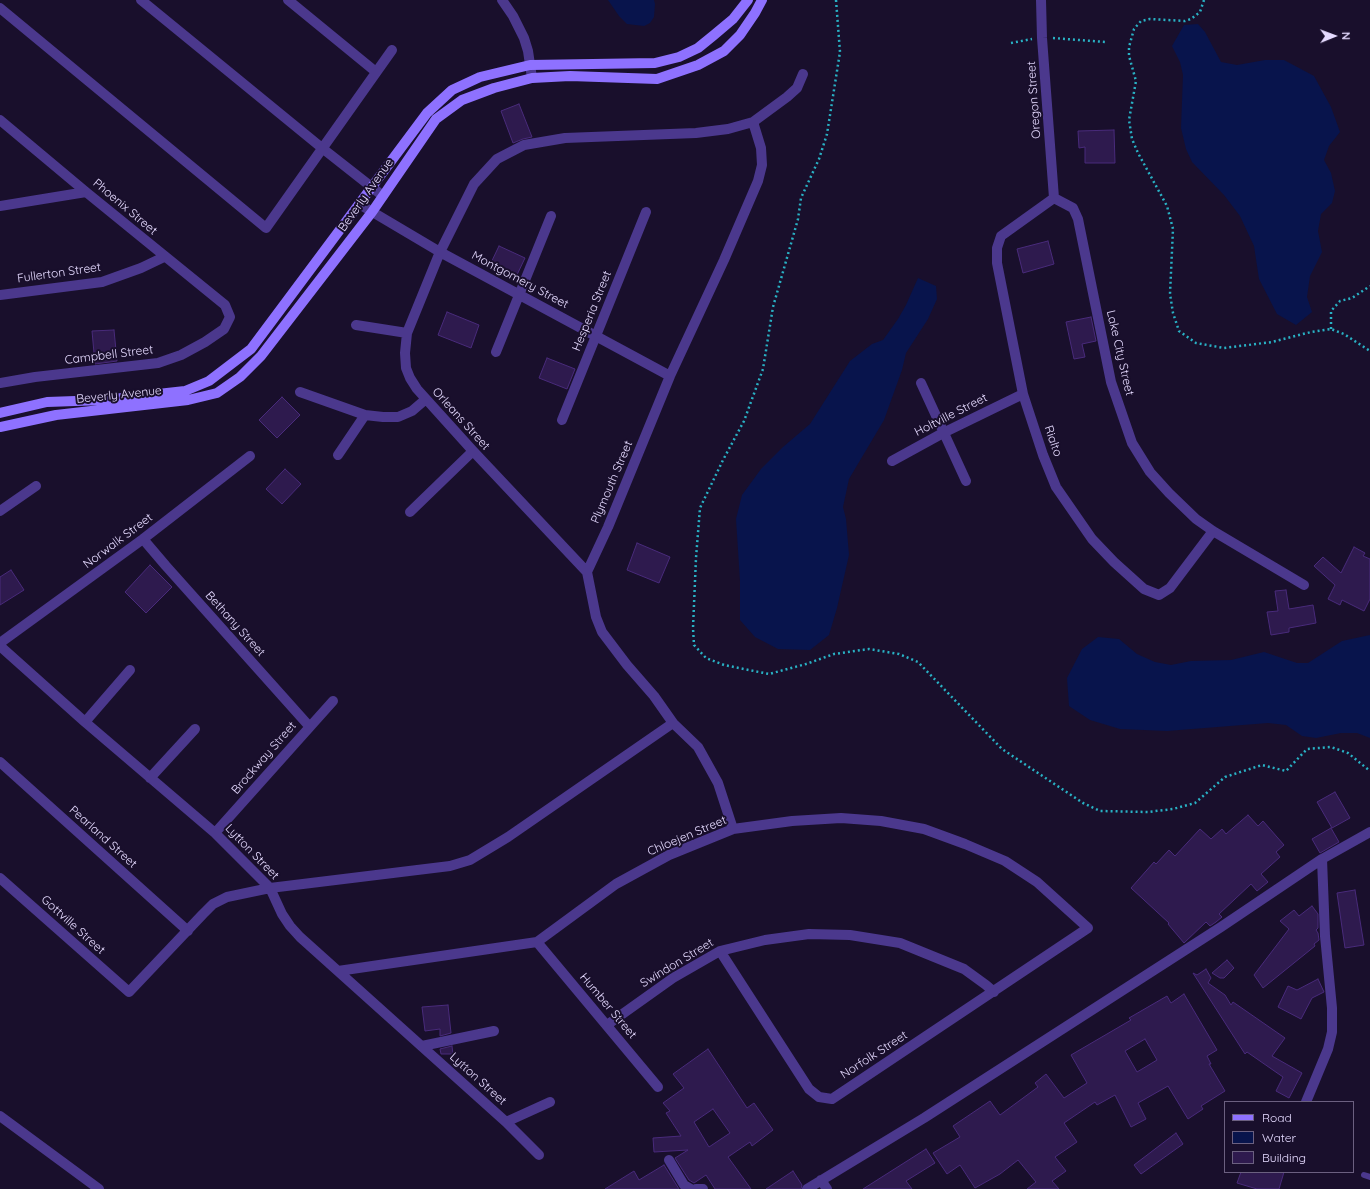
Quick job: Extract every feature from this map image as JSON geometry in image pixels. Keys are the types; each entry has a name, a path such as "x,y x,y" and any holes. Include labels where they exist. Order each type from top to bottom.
{"street":[{"path":"141,0 383,196"},
{"path":"288,0 376,72"},
{"path":"502,0 513,16 524,38 528,51 532,78"},
{"name":"Beverly Avenue","path":"0,413 47,402 104,400 185,391 209,381 251,349 427,113 452,90 480,77 530,65 655,63 679,57 698,48 714,35 732,19 748,0"},
{"name":"Beverly Avenue","path":"0,427 56,415 188,400 216,393 240,377 261,356 372,212 436,119 462,100 494,88 532,78 570,76 657,79 698,65 724,51 740,35 762,0"},
{"name":"Oregon Street","path":"1041,0 1042,38 1054,198"},
{"path":"0,8 266,228 392,50"},
{"name":"Orleans Street","path":"587,572 473,451 426,399 410,378 406,368 405,353 407,333 440,252 474,184 497,159 524,145 565,138 696,134 728,129 752,122 787,97 797,88 803,74"},
{"name":"Phoenix Street","path":"0,120 164,257 225,305 230,317"},
{"name":"Plymouth Street","path":"587,572 608,526 670,376 724,260 758,181 762,165 761,148 752,122"},
{"path":"0,206 86,192"},
{"name":"Rialto","path":"1054,198 1001,236 997,248 997,263 1023,394 1043,455 1056,487 1092,539 1114,562 1144,589 1159,595 1170,588 1213,531"},
{"name":"Lake City Street","path":"1054,198 1073,208 1078,219 1111,382 1132,443 1150,472 1196,519 1213,531 1304,585"},
{"name":"Montgomery Street","path":"359,204 440,252 670,376"},
{"name":"Hesperia Street","path":"562,420 646,212"},
{"path":"496,352 518,294 551,216"},
{"name":"Fullerton Street","path":"0,295 102,282 141,268 164,257"},
{"name":"Campbell Street","path":"0,383 35,377 158,363 181,355 205,342 224,329 230,317"},
{"path":"356,325 407,333"},
{"path":"921,383 966,482"},
{"path":"300,392 365,415 384,417 398,417 412,411 426,399"},
{"name":"Holtville Street","path":"892,461 943,433 1023,394"},
{"path":"338,455 365,415"},
{"path":"410,512 473,451"},
{"name":"Norwalk Street","path":"0,645 143,539 250,456"},
{"path":"0,511 36,486"},
{"name":"Bethany Street","path":"143,539 309,726"},
{"path":"587,572 596,617 602,632 627,666 654,696 673,723 698,748 718,783 733,829"},
{"name":"Lytton Street","path":"0,645 85,722 215,833 270,888 282,914 300,937 506,1122 539,1156"},
{"path":"85,722 130,670"},
{"name":"Brockway Street","path":"215,833 309,726 333,701"},
{"path":"188,931 213,904 227,897 270,888 450,866 470,860 514,833 673,723"},
{"path":"150,778 195,729"},
{"name":"Pearland Street","path":"0,762 188,931"},
{"name":"Chloejen Street","path":"338,971 537,942 616,884 669,855 733,829 792,821 840,818 882,821 924,829 1005,861 1037,882 1088,928"},
{"path":"807,1189 924,1118 1221,927 1322,859 1370,832"},
{"path":"1306,1101 1328,1049 1332,1032 1332,1008 1325,936 1322,859"},
{"name":"Gottville Street","path":"0,878 129,992 188,931"},
{"name":"Norfolk Street","path":"720,951 809,1089 819,1097 832,1099 1088,928"},
{"name":"Swindon Street","path":"606,1025 673,978 720,951 765,940 809,934 850,936 900,943 964,970 994,992"},
{"name":"Humber Street","path":"537,942 658,1087"},
{"path":"422,1046 494,1031"},
{"path":"506,1122 550,1102"},
{"path":"0,1116 99,1189"},
{"path":"669,1160 684,1186 691,1189"},
{"path":"822,1180 827,1189"},
{"path":"696,1189 703,1189"}],"path":[{"path":"836,0 840,52 827,134 819,159 801,198 798,219 774,307 763,368 744,421 700,508 696,565 694,645 706,658 724,665 769,674 806,664 834,654 869,649 899,654 918,662 1002,749 1083,803 1100,811 1148,812 1173,809 1195,803 1224,777 1262,765 1286,771 1307,749 1331,747 1348,753 1370,771"},
{"path":"1204,0 1200,12 1192,19 1185,22 1150,19 1141,21 1134,29 1129,47 1129,56 1136,81 1129,120 1132,139 1167,206 1173,229 1170,294 1173,313 1179,331 1196,343 1224,348 1272,342 1311,332 1331,329 1344,334 1370,351"},
{"path":"1010,43 1042,38 1106,42"},
{"path":"1331,329 1332,311 1340,301 1352,298 1370,286"}],"water":[{"path":"608,0 654,0 654,17 650,23 644,26 627,24 619,16"},
{"path":"1198,24 1205,32 1221,62 1237,65 1265,60 1284,60 1314,76 1331,107 1340,132 1329,146 1324,160 1331,173 1335,191 1332,203 1321,214 1318,231 1322,252 1310,276 1307,297 1312,312 1296,325 1277,314 1259,279 1254,246 1240,216 1224,195 1192,162 1186,149 1181,128 1183,75 1180,62 1172,46 1184,25"},
{"path":"918,278 936,286 937,299 928,319 906,353 902,370 884,420 849,479 843,507 846,519 849,555 837,608 829,635 810,650 778,649 755,637 740,620 740,581 736,519 742,495 761,469 783,447 810,424 850,361 872,344 883,340 906,305"},
{"path":"1370,635 1370,738 1357,733 1341,733 1316,738 1302,736 1286,725 1268,723 1167,731 1120,729 1090,720 1069,706 1067,678 1082,649 1098,637 1119,639 1137,654 1155,662 1171,665 1191,661 1231,660 1264,652 1297,663 1308,663 1342,641"}],"building":[{"path":"519,104 532,137 513,143 501,111"},
{"path":"1114,130 1115,163 1085,163 1085,147 1079,148 1078,131"},
{"path":"1048,241 1054,264 1023,273 1017,249"},
{"path":"499,246 525,258 515,279 489,267"},
{"path":"447,312 479,325 471,348 438,335"},
{"path":"1091,317 1096,341 1082,344 1085,357 1074,359 1066,322"},
{"path":"114,330 117,361 95,364 92,331"},
{"path":"547,358 575,369 567,389 539,378"},
{"path":"282,397 300,415 277,438 259,420"},
{"path":"285,469 301,484 282,504 266,489"},
{"path":"637,543 670,557 659,583 627,570"},
{"path":"1354,547 1365,553 1363,556 1370,559 1370,599 1364,611 1342,600 1340,605 1328,599 1335,585 1314,566 1323,557 1341,573"},
{"path":"150,565 172,587 146,613 125,592"},
{"path":"11,570 24,590 0,605 0,577"},
{"path":"1286,590 1289,609 1313,605 1316,623 1289,628 1289,632 1271,635 1267,612 1278,611 1275,591"},
{"path":"1335,792 1350,818 1332,828 1317,802"},
{"path":"1248,815 1258,826 1263,821 1284,845 1276,852 1280,857 1261,874 1268,882 1257,891 1251,884 1219,914 1222,917 1210,926 1206,922 1184,943 1168,924 1169,923 1131,888 1154,862 1156,864 1169,850 1175,856 1200,829 1211,839 1222,829 1226,834"},
{"path":"1331,828 1339,842 1320,853 1312,839"},
{"path":"1355,890 1364,945 1345,948 1337,893"},
{"path":"1312,906 1318,914 1318,928 1316,930 1319,940 1314,944 1315,946 1263,988 1254,975 1289,929 1280,921 1294,910 1299,916"},
{"path":"1227,960 1234,968 1224,978 1220,978 1212,973"},
{"path":"1206,969 1211,978 1208,983 1225,995 1231,1005 1233,1002 1285,1038 1272,1056 1302,1073 1289,1098 1276,1091 1283,1077 1247,1052 1245,1054 1193,973 1197,975"},
{"path":"1318,979 1324,992 1312,998 1301,1019 1278,1007 1288,986 1297,990"},
{"path":"1184,994 1217,1050 1207,1056 1211,1064 1209,1064 1225,1091 1201,1106 1203,1109 1188,1119 1168,1086 1138,1103 1146,1119 1131,1127 1115,1095 1097,1105 1095,1102 1064,1123 1077,1142 1055,1157 1066,1171 1052,1181 1059,1189 1027,1189 1036,1182 1018,1160 1000,1174 975,1188 960,1165 947,1174 933,1153 960,1137 953,1126 990,1101 1000,1115 1038,1087 1035,1083 1046,1074 1064,1098 1087,1083 1071,1055 1131,1020 1129,1018 1167,996 1171,1003","holes":["1145,1039 1157,1060 1137,1072 1125,1051"]},
{"path":"448,1005 451,1033 440,1036 440,1029 425,1031 422,1007"},
{"path":"452,1046 453,1054 441,1054 440,1049"},
{"path":"708,1049 747,1108 754,1103 773,1130 752,1146 750,1142 728,1157 751,1189 715,1189 706,1175 694,1183 689,1180 675,1158 688,1150 654,1152 653,1138 681,1136 666,1113 670,1111 663,1103 684,1088 673,1074","holes":["713,1109 730,1133 709,1147 694,1122"]},
{"path":"1176,1133 1183,1144 1141,1174 1134,1165"},
{"path":"926,1149 935,1163 906,1181 912,1189 863,1189"},
{"path":"664,1165 679,1189 605,1189 634,1171 639,1180"},
{"path":"793,1171 802,1185 801,1189 766,1189"},
{"path":"1241,1173 1284,1173 1279,1189 1257,1189 1237,1183"}]}
